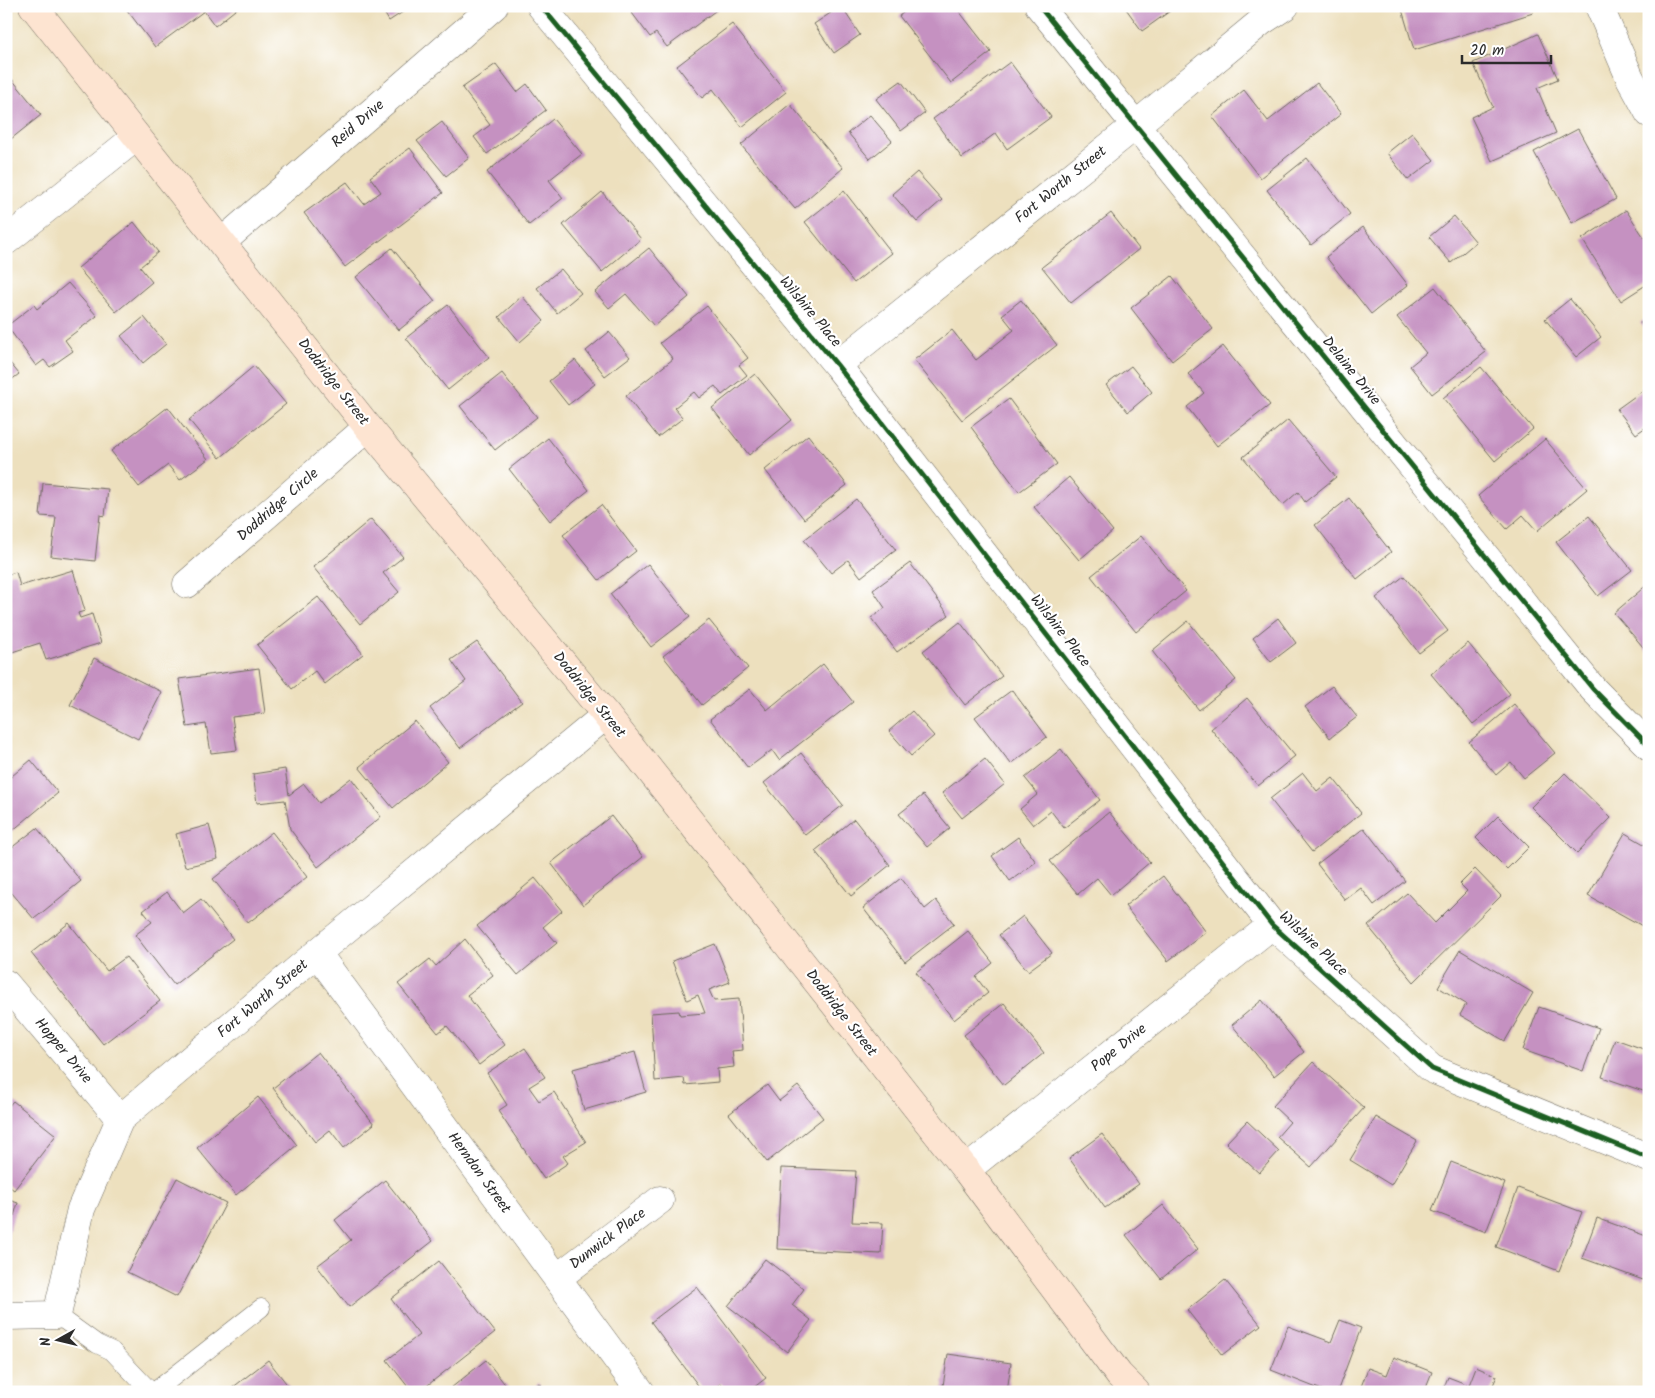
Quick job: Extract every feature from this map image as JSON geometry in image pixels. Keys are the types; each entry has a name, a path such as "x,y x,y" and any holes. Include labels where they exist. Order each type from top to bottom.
{"main road":[{"name":"Doddridge Street","path":"33,6 368,427 606,715 966,1170 1119,1375 1136,1392"}],"street":[{"name":"Reid Drive","path":"222,242 494,6"},
{"name":"Wilshire Place","path":"541,6 837,365 1272,925 1432,1069 1649,1158"},
{"name":"Delaine Drive","path":"1039,6 1594,690 1649,746"},
{"name":"Fort Worth Street","path":"837,365 1136,125 1262,21 1285,6"},
{"path":"1599,6 1630,78 1649,113"},
{"path":"6,240 136,137"},
{"name":"Doddridge Circle","path":"187,584 368,427"},
{"name":"Fort Worth Street","path":"57,1315 81,1209 120,1119 317,953 606,715"},
{"name":"Pope Drive","path":"966,1170 1272,925"},
{"name":"Herndon Street","path":"317,953 641,1392"},
{"name":"Hopper Drive","path":"6,984 120,1119"},
{"name":"Dunwick Place","path":"557,1278 660,1200"},
{"path":"6,1316 57,1315"}],"lane":[{"path":"57,1315 97,1344 112,1351 152,1392 261,1308"}],"building":[{"path":"124,6 240,6 215,26 204,11 155,47"},
{"path":"380,6 412,6 389,21"},
{"path":"636,6 718,6 719,8 667,47 656,33 650,37 632,13 638,9"},
{"path":"841,6 860,35 834,53 814,24"},
{"path":"912,6 955,6 991,52 951,83 899,16"},
{"path":"1124,6 1177,6 1142,31"},
{"path":"1401,6 1531,6 1533,13 1414,50"},
{"path":"732,24 786,92 742,127 713,89 702,98 677,66"},
{"path":"1538,34 1558,79 1537,88 1556,133 1492,161 1471,117 1493,107 1473,63"},
{"path":"1010,62 1051,117 1007,149 996,133 962,158 933,119"},
{"path":"496,64 517,92 527,84 546,110 487,154 474,137 490,125 462,88"},
{"path":"11,78 41,115 6,143 6,82"},
{"path":"901,81 925,113 901,131 876,99"},
{"path":"1317,83 1341,114 1260,178 1212,116 1244,90 1268,121"},
{"path":"790,104 843,168 795,209 741,145"},
{"path":"870,115 892,141 870,159 848,133"},
{"path":"553,119 582,154 549,180 563,198 529,225 487,172"},
{"path":"442,122 469,158 446,176 417,141"},
{"path":"1578,129 1616,199 1572,223 1534,152"},
{"path":"1412,133 1434,160 1408,180 1387,153"},
{"path":"410,148 443,193 345,267 304,213 347,182 364,204 381,192 370,177"},
{"path":"1307,158 1350,214 1311,245 1267,190"},
{"path":"917,172 942,200 917,222 892,194"},
{"path":"844,191 892,253 854,283 805,222"},
{"path":"602,192 641,239 602,272 563,225"},
{"path":"1626,210 1649,245 1649,283 1621,301 1582,239"},
{"path":"1111,213 1139,249 1071,303 1042,267"},
{"path":"1454,216 1476,242 1451,263 1429,237"},
{"path":"134,222 158,252 140,267 152,282 116,312 78,268"},
{"path":"1363,227 1408,285 1371,314 1326,257"},
{"path":"392,248 435,301 399,330 356,277"},
{"path":"649,248 689,297 654,326 626,294 609,308 595,292"},
{"path":"561,269 581,293 557,313 537,288"},
{"path":"1172,276 1213,329 1172,361 1131,308"},
{"path":"68,283 97,316 65,340 73,351 50,367 44,360 36,366 7,326 34,305 37,309"},
{"path":"1435,287 1486,352 1432,394 1410,366 1426,353 1397,317"},
{"path":"522,296 544,321 520,342 499,317"},
{"path":"1570,299 1601,337 1576,357 1545,319"},
{"path":"1021,300 1057,345 962,420 914,360 952,330 976,360 1014,330 1002,315"},
{"path":"448,305 489,357 448,390 406,338"},
{"path":"707,306 748,358 739,365 747,375 722,395 715,386 699,398 694,392 674,408 683,418 658,437 626,396 673,359 660,343"},
{"path":"1649,316 1649,333 1640,323"},
{"path":"144,317 166,344 143,363 121,336"},
{"path":"609,332 630,357 605,376 586,351"},
{"path":"1223,346 1270,405 1217,446 1187,407 1204,393 1188,374"},
{"path":"6,358 19,374 6,384"},
{"path":"575,360 595,384 568,405 549,381"},
{"path":"254,366 286,404 220,458 189,420"},
{"path":"1131,366 1152,392 1128,412 1106,385"},
{"path":"1481,367 1533,429 1495,461 1443,398"},
{"path":"502,373 537,417 495,450 460,406"},
{"path":"755,374 792,420 749,455 712,408"},
{"path":"1649,386 1649,425 1636,434 1617,409"},
{"path":"1009,399 1057,464 1019,492 971,427"},
{"path":"168,407 208,459 180,480 168,465 139,487 111,451"},
{"path":"1288,420 1336,477 1305,502 1298,492 1283,505 1243,457"},
{"path":"808,435 847,485 804,519 765,470"},
{"path":"548,438 589,490 550,521 509,469"},
{"path":"1545,439 1587,489 1537,531 1523,515 1507,529 1478,496"},
{"path":"1069,477 1113,531 1079,560 1034,507"},
{"path":"43,483 108,489 105,516 100,515 95,561 51,556 56,517 40,516"},
{"path":"1349,498 1391,552 1357,579 1315,525"},
{"path":"856,499 896,550 861,577 848,560 831,573 804,540"},
{"path":"601,505 636,551 599,580 563,535"},
{"path":"1589,516 1632,570 1598,596 1556,542"},
{"path":"371,519 403,557 383,573 399,592 360,624 313,567"},
{"path":"1141,536 1186,591 1136,632 1091,576"},
{"path":"910,563 949,615 897,652 871,618 885,608 873,590"},
{"path":"648,564 690,617 651,647 610,594"},
{"path":"73,570 85,611 78,613 80,618 92,614 101,643 46,660 40,643 6,654 6,575 16,572 20,586"},
{"path":"1404,576 1448,631 1419,653 1376,598"},
{"path":"1649,583 1649,654 1614,613"},
{"path":"318,597 363,654 325,684 315,671 292,689 257,645"},
{"path":"1278,618 1296,643 1271,662 1253,638"},
{"path":"709,620 748,668 702,705 663,656"},
{"path":"1188,621 1236,680 1199,710 1152,651"},
{"path":"960,622 1002,676 965,705 923,651"},
{"path":"477,642 522,702 460,748 430,708 466,681 451,660"},
{"path":"1468,643 1510,694 1473,724 1431,674"},
{"path":"94,658 162,692 138,739 70,705"},
{"path":"823,664 853,702 779,760 772,750 748,768 710,719 750,689 767,710"},
{"path":"259,668 265,713 232,717 237,750 211,753 206,724 187,727 179,679"},
{"path":"1332,686 1357,717 1330,738 1305,707"},
{"path":"1012,690 1047,737 1011,764 975,717"},
{"path":"1247,698 1295,756 1258,786 1211,729"},
{"path":"1514,704 1555,753 1524,778 1511,762 1496,775 1469,742"},
{"path":"912,711 934,736 911,756 889,731"},
{"path":"415,721 448,762 393,808 359,767"},
{"path":"1061,749 1100,800 1064,828 1051,811 1033,825 1020,809 1038,794 1025,778"},
{"path":"801,753 843,805 805,835 764,783"},
{"path":"985,759 1005,784 962,818 942,793"},
{"path":"31,760 58,793 6,836 6,781"},
{"path":"285,769 289,795 304,784 319,803 351,778 381,817 318,867 290,829 285,800 257,803 253,774"},
{"path":"1303,773 1317,791 1333,778 1361,813 1312,852 1270,799"},
{"path":"1565,773 1611,818 1577,853 1531,807"},
{"path":"923,795 950,828 927,847 899,814"},
{"path":"1109,812 1150,862 1111,895 1097,878 1078,894 1050,861"},
{"path":"611,816 643,857 583,905 551,863"},
{"path":"1498,816 1529,847 1507,869 1476,838"},
{"path":"854,819 890,865 851,896 815,851"},
{"path":"209,825 218,859 185,867 176,834"},
{"path":"37,828 81,881 34,919 6,886 6,852"},
{"path":"1364,828 1405,881 1374,905 1361,888 1345,900 1317,864"},
{"path":"272,832 307,877 248,923 213,879"},
{"path":"1625,833 1649,847 1649,923 1646,928 1588,896"},
{"path":"1018,837 1036,862 1010,881 992,856"},
{"path":"1475,869 1501,896 1414,982 1368,926 1407,893 1435,923 1467,891 1460,884"},
{"path":"1163,876 1206,932 1168,961 1125,906"},
{"path":"535,878 562,911 543,927 557,943 518,975 477,926"},
{"path":"901,878 925,909 936,900 954,924 905,962 863,908"},
{"path":"167,892 183,913 201,899 233,939 174,985 135,935 152,922 143,911"},
{"path":"1023,916 1052,953 1028,971 999,935"},
{"path":"69,923 107,971 126,957 160,1001 103,1044 31,953"},
{"path":"968,931 993,963 976,977 988,993 954,1020 916,972"},
{"path":"465,939 493,975 467,995 505,1045 479,1065 447,1026 438,1033 398,984 430,959 436,966"},
{"path":"715,944 730,982 709,990 714,1001 739,999 743,1050 732,1051 734,1067 717,1069 718,1082 685,1085 684,1078 655,1081 651,1013 679,1011 680,1015 705,1013 698,995 687,1000 672,961"},
{"path":"1460,950 1533,993 1505,1041 1460,1015 1466,1004 1438,987"},
{"path":"1262,1000 1304,1052 1274,1076 1232,1025"},
{"path":"1004,1003 1044,1053 1004,1085 964,1035"},
{"path":"1539,1007 1599,1028 1583,1071 1523,1050"},
{"path":"1615,1039 1649,1051 1649,1093 1602,1077"},
{"path":"525,1048 545,1077 529,1087 539,1101 554,1092 586,1142 563,1156 568,1163 544,1179 498,1111 507,1105 487,1073"},
{"path":"318,1052 374,1124 344,1148 330,1130 315,1142 273,1088"},
{"path":"635,1052 646,1092 584,1110 573,1069"},
{"path":"1313,1062 1364,1108 1311,1167 1277,1137 1290,1122 1273,1106"},
{"path":"767,1085 779,1101 798,1086 823,1118 767,1162 729,1114"},
{"path":"258,1097 297,1145 236,1195 197,1148"},
{"path":"13,1101 56,1135 14,1190 6,1184 6,1109"},
{"path":"1376,1117 1417,1141 1391,1185 1350,1160"},
{"path":"1247,1121 1279,1151 1259,1173 1226,1143"},
{"path":"1102,1134 1139,1184 1105,1208 1069,1158"},
{"path":"1451,1162 1505,1183 1486,1232 1432,1211"},
{"path":"781,1168 856,1171 852,1222 883,1223 881,1254 777,1249"},
{"path":"177,1178 226,1203 177,1297 127,1272"},
{"path":"385,1180 433,1241 349,1307 317,1266 351,1240 335,1220"},
{"path":"1518,1188 1582,1212 1559,1271 1496,1247"},
{"path":"6,1199 18,1203 7,1238 6,1238"},
{"path":"1163,1205 1198,1249 1161,1279 1126,1235"},
{"path":"1597,1218 1649,1237 1649,1263 1643,1280 1582,1258"},
{"path":"765,1259 804,1289 792,1305 811,1320 787,1352 728,1306"},
{"path":"439,1261 495,1332 419,1392 412,1392 387,1360 419,1335 391,1299"},
{"path":"1225,1280 1261,1325 1222,1355 1187,1310"},
{"path":"697,1287 766,1378 748,1392 727,1392 721,1383 710,1392 703,1392 651,1322"},
{"path":"1340,1320 1361,1328 1337,1392 1327,1392 1271,1370 1288,1326 1331,1342"},
{"path":"948,1354 1011,1363 1007,1392 942,1392"},
{"path":"1394,1357 1432,1372 1424,1392 1359,1392 1368,1368 1387,1375"},
{"path":"268,1360 293,1392 227,1392"},
{"path":"486,1360 511,1392 446,1392"},
{"path":"1476,1367 1497,1376 1490,1392 1442,1392 1448,1377 1469,1385"},
{"path":"539,1383 546,1392 528,1392"},
{"path":"908,1387 908,1392 870,1392 870,1390"}],"cycle path":[{"path":"541,6 837,365 1272,925 1432,1069 1649,1158"},
{"path":"1039,6 1593,689 1649,746"}]}
